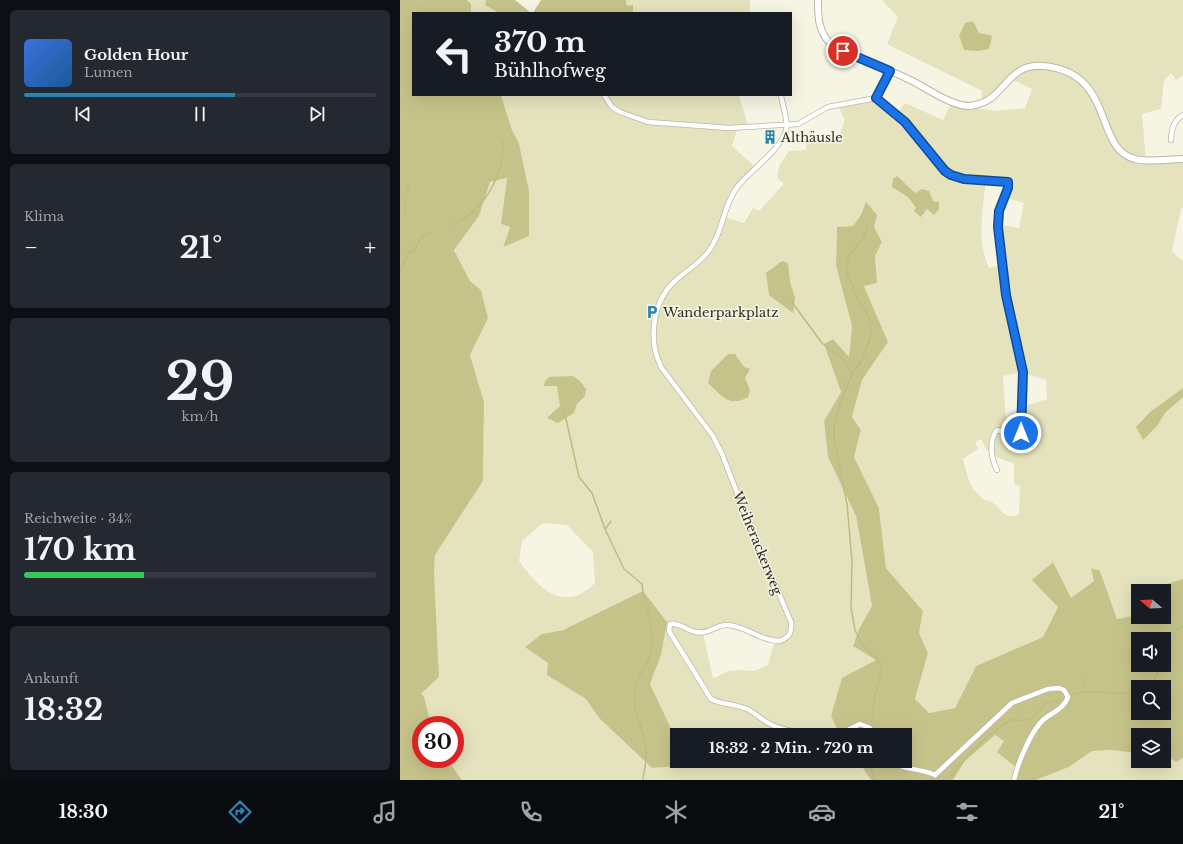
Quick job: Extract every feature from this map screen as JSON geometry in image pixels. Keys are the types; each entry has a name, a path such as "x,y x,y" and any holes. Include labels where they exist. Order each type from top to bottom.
{"street":[{"path":"818,0 819,24 822,32 829,42 843,51 890,71 950,102 964,106 975,106 985,102 999,91 1014,74 1026,68 1042,66 1057,68 1068,72 1085,83 1094,95 1113,141 1124,154 1134,159 1183,159"},
{"path":"876,98 890,71"},
{"path":"605,96 612,107 620,112 648,122 729,128 798,124 828,107 837,104 876,98 905,122 945,171 951,175 964,179 1004,180 1008,182 1009,184 999,211 998,227 1006,295 1023,372 1021,401 1022,428 1021,433 1016,439 1012,439 999,430 996,431 993,436 992,458 997,470"},
{"path":"781,96 786,124"},
{"path":"1171,140 1171,132 1175,123 1183,115"},
{"name":"Weiherackerweg","path":"782,728 771,725 751,711 738,706 720,704 711,699 669,631 669,627 673,624 690,631 703,633 722,625 729,625 759,637 780,641 789,635 791,630 791,622 722,454 703,420 661,367 656,357 653,340 655,318 669,287 709,252 717,237 733,194 771,152 783,136 786,124"},
{"path":"907,768 928,772 935,778 1012,703 1048,689 1059,688 1064,690 1068,697 1066,702 1042,721 1034,732 1014,780"},
{"name":"Weiherackerweg","path":"852,728 860,724 866,728"}],"shaded area":[{"path":"400,0 467,0 471,4 471,12 412,12 412,96 501,96 512,130 519,143 529,191 529,236 503,247 510,227 501,224 507,178 490,182 479,216 454,250 470,281 481,290 488,318 470,355 484,402 483,481 435,555 434,571 439,677 421,694 424,696 429,716 412,716 412,768 453,768 462,780 400,780"},
{"path":"467,0 486,0 485,5 497,12 471,12 471,4"},
{"path":"486,0 515,0 530,12 497,12 485,5"},
{"path":"541,0 626,0 627,6 633,5 633,12 534,12"},
{"path":"626,0 750,0 750,12 633,12 633,6 627,6"},
{"path":"882,0 1183,0 1183,75 1176,80 1171,73 1164,81 1161,109 1142,114 1146,163 1183,162 1183,208 1181,209 1172,251 1183,261 1183,579 1166,584 1131,584 1131,616 1117,619 1100,571 1094,581 1071,599 1053,562 1058,607 1043,637 976,666 955,708 928,713 915,699 928,653 919,633 923,611 886,568 879,508 854,457 861,430 852,417 862,380 888,342 864,286 877,283 875,256 882,242 874,227 861,215 853,226 837,227 836,266 852,326 849,358 824,344 841,392 824,421 828,456 856,516 872,606 859,629 853,645 876,660 831,716 837,728 671,728 650,684 661,655 587,619 562,630 542,634 548,663 548,675 586,699 599,718 652,768 670,766 670,768 863,768 871,780 462,780 453,768 464,768 464,716 429,716 424,696 421,694 439,677 434,571 435,555 483,481 484,402 470,355 488,318 481,290 470,281 454,250 479,216 490,182 507,178 501,224 510,227 503,246 529,236 529,191 519,143 512,130 501,96 739,96 748,125 738,127 732,146 753,165 747,177 738,186 724,217 744,223 753,208 759,211 784,184 777,178 779,166 789,151 806,150 807,142 839,136 845,120 838,106 876,100 898,113 905,103 943,120 952,102 981,101 982,91 887,44 898,17","holes":["1007,81 1015,81 1032,89 1025,108 997,111 975,108 999,91","986,179 1008,182 1004,197 1024,203 1019,228 997,224 1001,265 989,268 985,258 982,236 983,201","1021,372 1046,380 1047,399 1022,407 1020,433 1014,438 1000,429 1004,426 1006,420 1003,376","981,439 990,453 1014,464 1014,484 1020,486 1019,515 1010,516 1004,514 992,502 982,498 971,485 963,459 978,449 975,442","543,523 567,525 593,552 595,583 584,592 573,597 563,597 553,594 535,581 519,561 522,541","729,625 774,643 768,665 754,671 729,671 713,678 703,633"]},
{"path":"973,21 979,33 990,35 992,37 989,49 978,51 964,50 959,36 965,23"},
{"path":"897,176 915,193 922,189 929,191 933,201 939,202 939,209 934,215 927,209 921,217 914,211 916,208 908,197 892,187 893,179"},
{"path":"866,202 877,215 874,227 882,242 875,256 877,283 864,286 888,342 862,380 852,417 861,430 854,457 879,508 886,568 923,611 919,633 928,653 915,699 929,713 955,708 976,666 1043,637 1058,607 1032,580 1053,562 1071,598 1094,581 1091,568 1100,571 1117,619 1131,616 1131,624 1171,624 1171,584 1166,584 1183,579 1183,758 1176,762 1171,759 1171,728 1131,728 1131,752 1111,750 1092,751 1069,767 1036,780 1014,780 1017,768 997,752 1004,741 995,735 965,761 953,780 871,780 863,768 912,768 912,728 837,728 831,716 842,678 876,660 853,646 859,629 872,606 856,516 828,457 824,421 841,392 824,344 833,339 849,357 852,326 836,266 837,227 853,226 861,215"},
{"path":"782,261 788,263 790,282 795,298 793,313 769,295 766,273"},
{"path":"728,354 735,354 744,367 750,369 745,378 750,390 748,397 741,400 731,401 726,399 708,383 711,371"},
{"path":"573,376 580,381 586,389 585,396 577,404 574,413 558,423 547,418 560,406 557,386 544,386 545,381 549,377"},
{"path":"1183,388 1183,397 1165,413 1157,426 1143,440 1136,427 1150,412"},
{"path":"643,591 667,622 661,655 650,684 671,728 670,767 652,768 599,718 586,699 547,675 548,663 525,647 542,634 563,630"},
{"path":"995,735 1004,740 1017,768 1013,780 953,780 965,761"},
{"path":"1111,750 1131,751 1131,768 1171,768 1171,759 1176,762 1183,758 1183,780 1036,780 1069,767 1092,751"}],"waterway":[{"path":"452,225 474,211 490,191 500,167 503,141"},
{"path":"407,191 409,186"},
{"path":"405,199 405,215"},
{"path":"868,226 862,240 849,255 846,270 857,298 870,318 871,335 862,360 852,374 840,404 834,425 834,439 847,504 852,561 851,608 855,630 861,643 881,664 882,670 874,700 871,727"},
{"path":"400,271 409,252 415,250 420,238 431,233"},
{"path":"791,301 822,343 845,361 852,374"},
{"path":"564,410 579,477 592,493 605,529 624,569 642,584 644,600"},
{"path":"606,528 611,521"},
{"path":"639,677 649,658 652,646 651,626 647,608"},
{"path":"1154,680 1159,670 1166,663 1177,629 1183,626"},
{"path":"1083,679 1084,686"},
{"path":"636,686 634,701 635,709 646,746 643,780"},
{"path":"1075,694 1091,691 1131,693"},
{"path":"948,780 978,746 995,731 1013,719 1018,721 1027,720 1035,715 1044,704 1061,700"},
{"path":"871,768 874,780"}],"place":[{"name":"Althäusle","path":"770,137"},
{"name":"Wanderparkplatz","path":"652,312"}],"route":[{"path":"843,51 890,71 876,98 905,122 945,171 958,178 1004,180 1009,184 999,211 998,227 1006,295 1019,348 1023,372 1021,433"}]}
